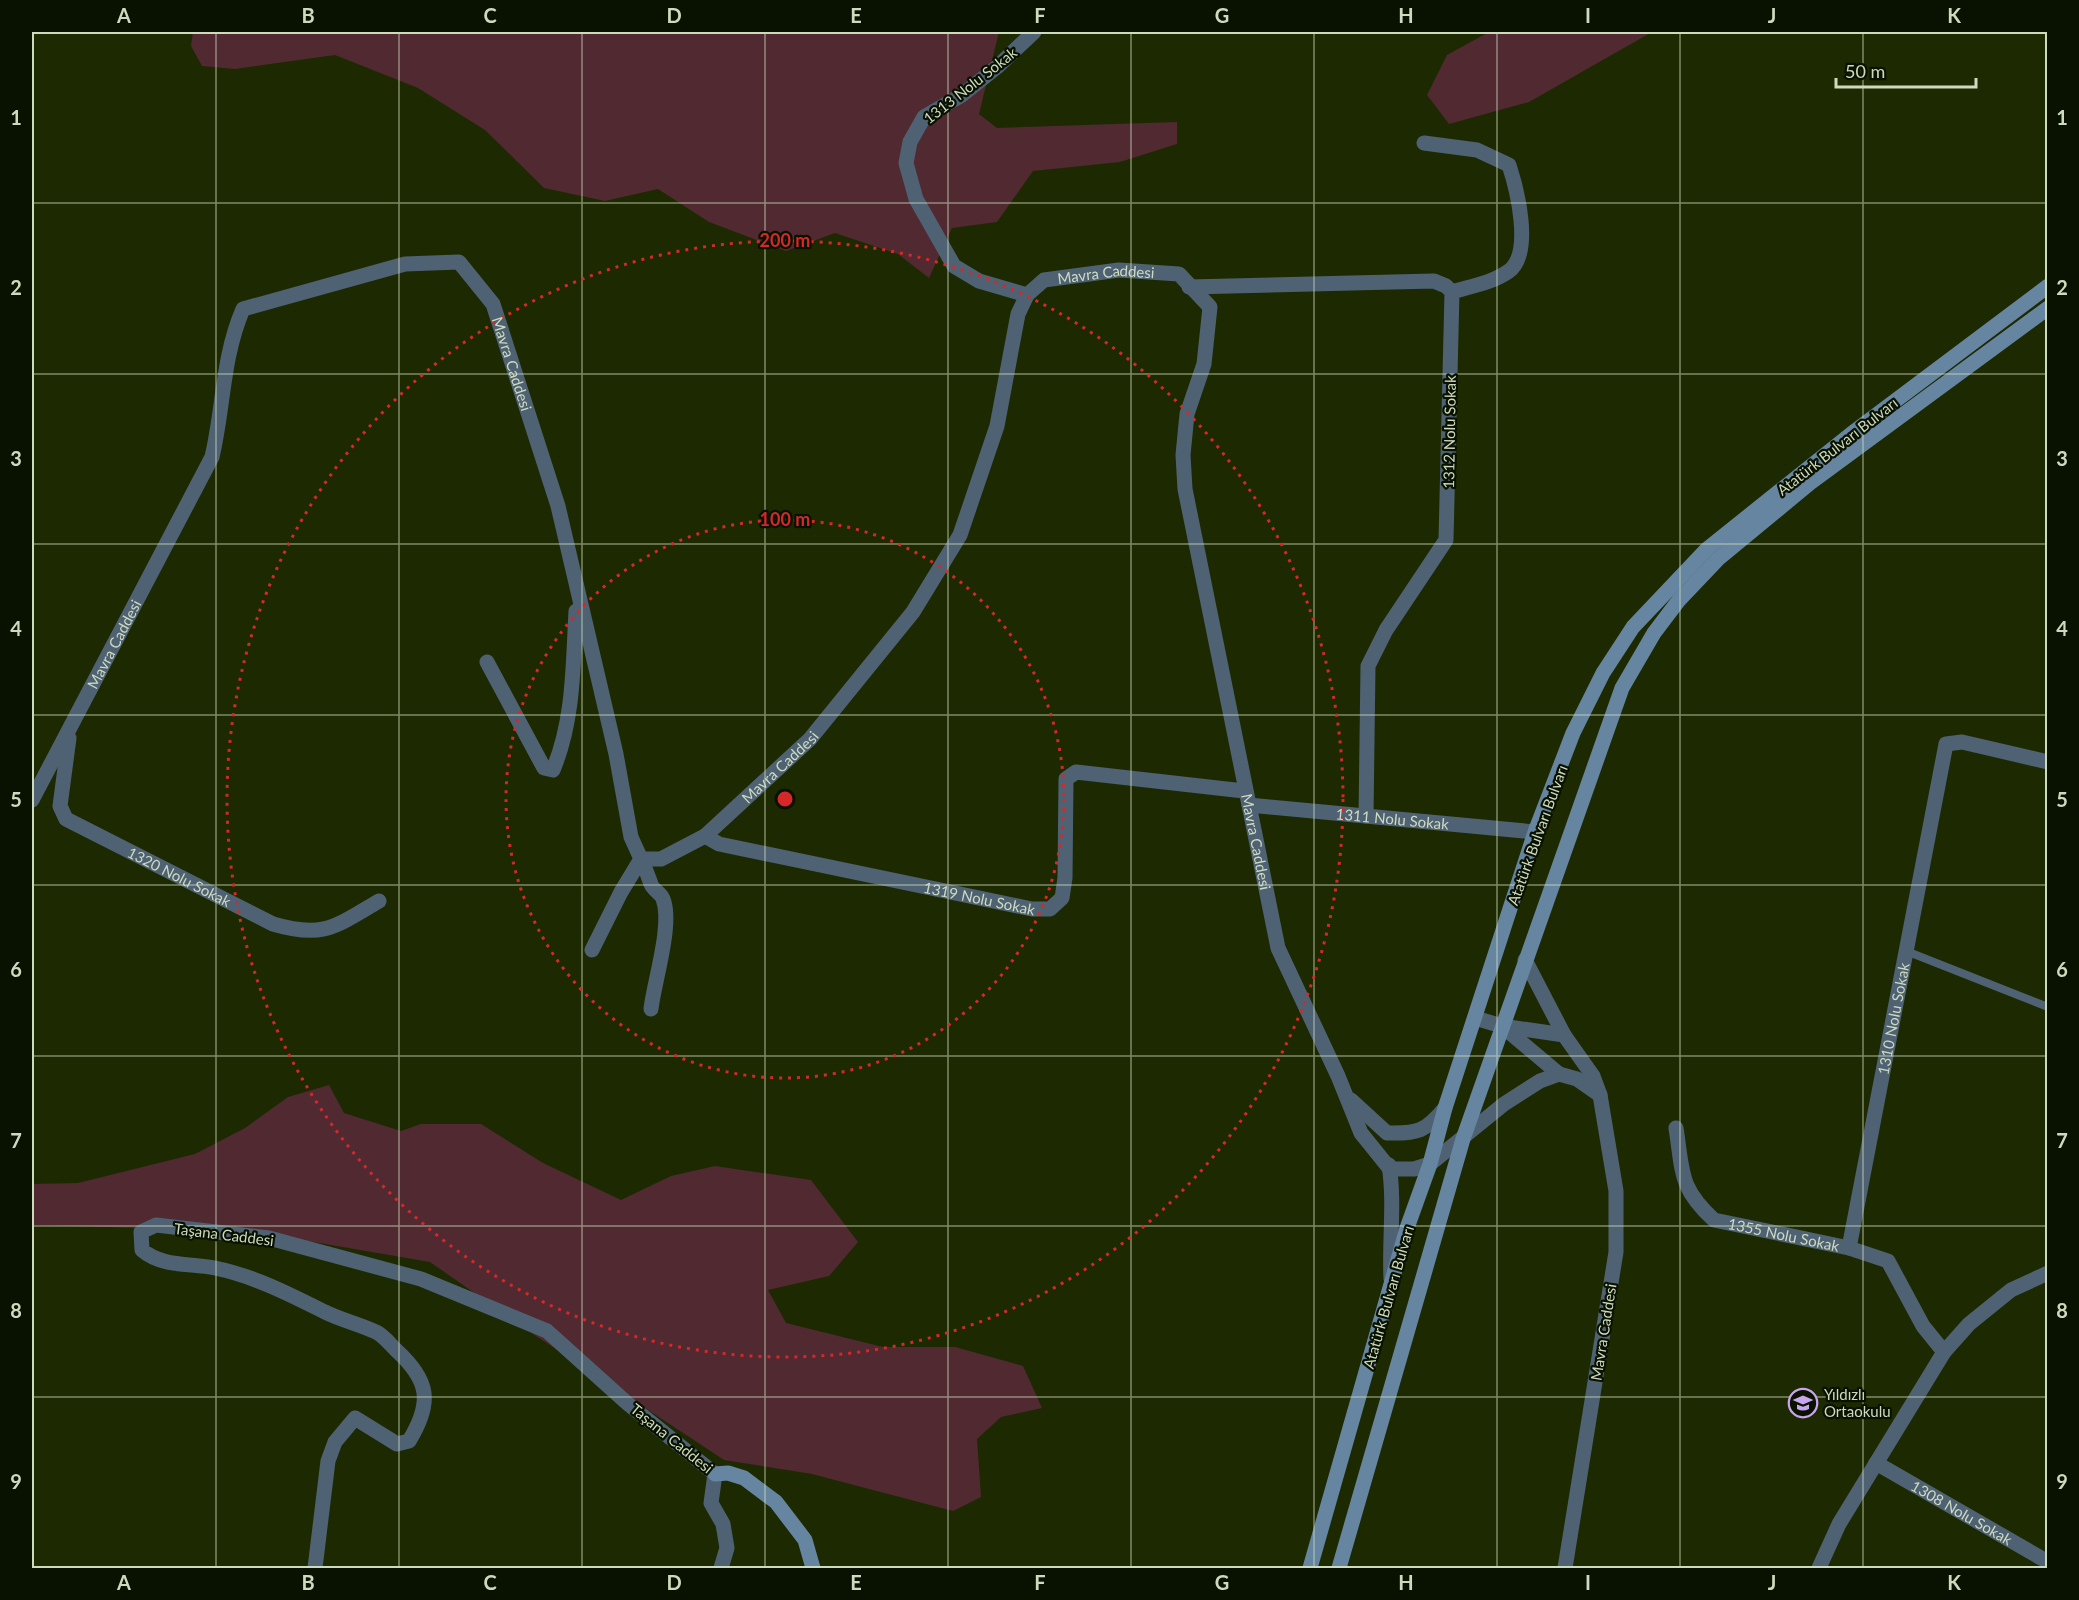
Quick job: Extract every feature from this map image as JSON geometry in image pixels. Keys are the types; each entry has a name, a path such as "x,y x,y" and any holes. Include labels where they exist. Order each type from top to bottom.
{"street":[{"name":"1313 Nolu Sokak","path":"1027,295 979,281 954,266 916,200 906,164 910,142 924,117 962,95 998,67 1034,32"},
{"path":"1189,287 1434,281 1452,292 1489,282 1510,270 1521,256 1519,196 1509,165 1477,150 1424,143"},
{"name":"Mavra Caddesi","path":"32,800 212,457 220,421 226,359 232,334 243,309 405,264 459,262 493,304 558,506 577,596 616,754 631,837 641,859 661,859 705,836 810,739 913,612 960,535 997,426 1018,314 1027,295 1044,280 1119,270 1179,274 1210,307 1204,364 1187,414 1183,455 1185,489 1278,948 1338,1076 1361,1133 1389,1165"},
{"name":"Atatürk Bulvarı Bulvarı","path":"1310,1569 1407,1228 1430,1164 1474,1018 1535,832 1573,733 1603,673 1633,627 1655,601 1707,549 1851,434 2048,286"},
{"name":"1312 Nolu Sokak","path":"1366,816 1368,666 1386,630 1446,540 1452,292"},
{"name":"Atatürk Bulvarı Bulvarı","path":"1339,1569 1462,1139 1622,688 1654,633 1679,600 1718,559 1810,483 2048,308"},
{"path":"487,662 544,768 553,770 562,749 570,705 577,596"},
{"name":"1320 Nolu Sokak","path":"70,729 60,806 66,819 273,924 299,932 312,932 337,926 379,901"},
{"name":"1310 Nolu Sokak","path":"1849,1248 1946,744 1962,742 2048,762"},
{"name":"1319 Nolu Sokak","path":"705,836 719,844 1032,909 1050,909 1062,898 1065,878 1066,779 1076,772 1247,798"},
{"name":"1311 Nolu Sokak","path":"1247,798 1366,816 1535,832"},
{"path":"592,950 621,891 641,859"},
{"path":"641,859 651,879 651,884 663,899 665,919 663,950 655,975 651,1010"},
{"name":"Mavra Caddesi","path":"1525,960 1564,1035 1588,1066 1600,1095 1616,1191 1616,1252 1565,1569"},
{"path":"1474,1018 1502,1026 1564,1035"},
{"path":"1502,1026 1559,1074 1577,1079 1600,1095"},
{"path":"1389,1165 1390,1169 1401,1170 1430,1164 1526,1089 1559,1074"},
{"name":"Mavra Caddesi","path":"1343,1091 1388,1133 1414,1133 1428,1128 1445,1108"},
{"name":"1355 Nolu Sokak","path":"1676,1128 1685,1187 1699,1207 1714,1220 1849,1248"},
{"path":"1389,1165 1393,1190 1389,1242 1391,1283"},
{"name":"Taşana Caddesi","path":"315,1569 328,1461 335,1442 355,1418 397,1444 409,1441 420,1423 425,1404 424,1388 415,1367 378,1332 336,1317 263,1282 214,1268 152,1259 142,1250 141,1232 156,1225 269,1238 421,1279 547,1331 627,1403 715,1474 728,1473 744,1478 776,1502 805,1540 813,1569"},
{"path":"1849,1248 1888,1261 1923,1326 1944,1352"},
{"path":"1819,1569 1839,1524 1944,1352 1970,1324 2011,1290 2048,1273"},
{"name":"1308 Nolu Sokak","path":"1876,1463 2048,1562"},
{"path":"715,1474 711,1503 723,1524 727,1548 721,1569"}],"lane":[{"path":"1906,951 2048,1007"}],"shaded area":[{"path":"193,32 999,32 979,114 997,128 1177,122 1177,144 1120,162 1033,171 997,222 952,228 929,278 898,254 835,233 786,251 709,222 658,189 605,201 544,188 485,130 418,88 335,55 235,69 202,66 191,46"},
{"path":"1489,32 1652,32 1529,102 1449,124 1427,95 1447,55"},
{"path":"329,1085 344,1113 401,1131 421,1124 481,1124 543,1163 621,1200 671,1176 715,1166 811,1180 858,1242 829,1276 768,1290 786,1323 883,1347 955,1347 1023,1366 1042,1408 1001,1417 977,1439 981,1497 953,1511 812,1474 724,1460 536,1336 430,1262 249,1231 32,1225 32,1184 78,1183 195,1154 245,1128 288,1097"}],"place":[{"name":"Yıldızlı Ortaokulu","path":"1803,1403"}]}
